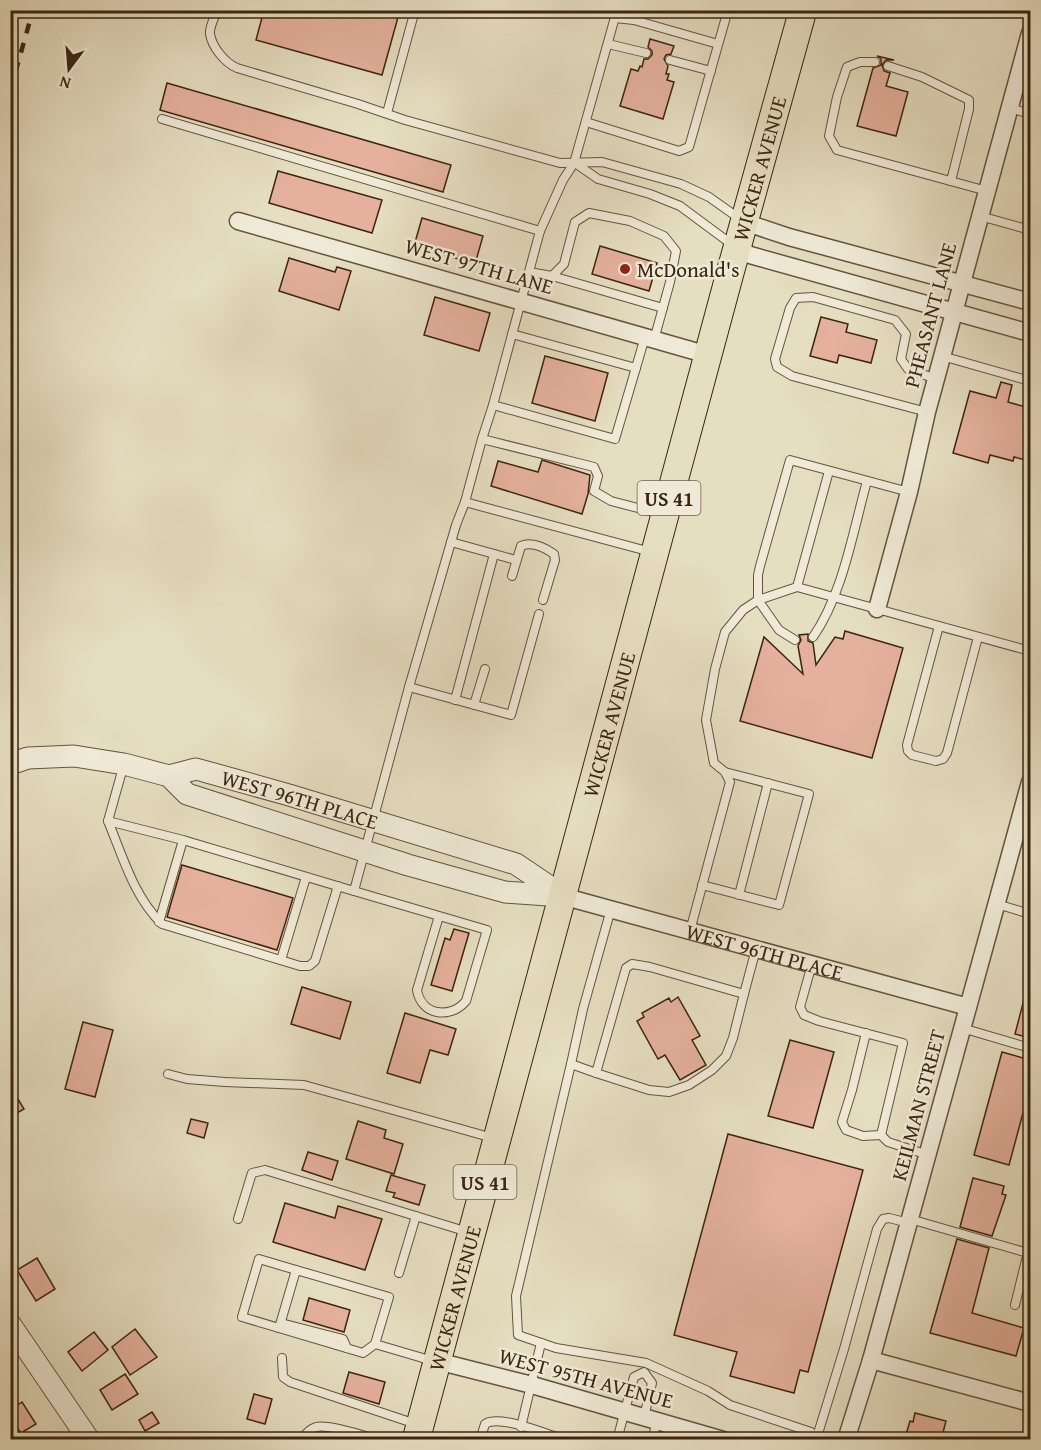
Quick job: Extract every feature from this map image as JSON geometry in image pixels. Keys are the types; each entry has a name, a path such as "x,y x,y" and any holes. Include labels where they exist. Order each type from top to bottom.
{"highway":[{"name":"WICKER AVENUE","path":"418,1432 664,515 803,10"}],"street":[{"name":"PHEASANT LANE","path":"877,609 909,492 927,412 1030,33"},
{"name":"WEST 97TH LANE","path":"238,221 708,355"},
{"path":"1030,302 789,237 740,235 750,255 1030,333"},
{"name":"WEST 96TH PLACE","path":"10,764 28,758 74,756 124,764 169,776 196,770 516,864 562,896"},
{"name":"WEST 96TH PLACE","path":"169,776 187,794 365,851 505,892 562,896 968,1007"},
{"name":"KEILMAN STREET","path":"846,1440 872,1360 1030,784"},
{"path":"10,1324 89,1440"},
{"path":"872,1360 1030,1402"},
{"name":"WEST 95TH AVENUE","path":"436,1361 532,1384 723,1440"}],"lane":[{"path":"217,10 210,33 215,46 229,64 560,163 602,162 681,184 709,197 740,235"},
{"path":"387,113 415,10"},
{"path":"634,20 637,10"},
{"path":"586,122 679,151 689,147 728,10"},
{"path":"354,891 409,687 493,405 540,231 563,180 574,163 616,14 718,44"},
{"path":"608,44 646,53"},
{"path":"670,60 711,71"},
{"path":"875,62 860,62 847,67 837,97 829,136 837,150 987,191"},
{"path":"888,66 922,77 969,100 969,109 951,181"},
{"path":"1010,108 1030,114"},
{"path":"162,119 540,231"},
{"path":"574,163 598,179 650,194 740,235"},
{"path":"493,405 615,440 636,368 663,308 676,251 664,236 630,221 590,213 575,222 564,264 552,276"},
{"path":"980,216 1030,230"},
{"path":"529,272 552,276 663,308"},
{"path":"927,412 792,376 777,367 775,359 790,308 796,298 813,297 896,320 906,334 901,359 908,369 936,379"},
{"path":"512,334 636,368"},
{"path":"942,356 1030,381"},
{"path":"482,439 594,467 598,476 594,491 610,501 664,515"},
{"path":"795,640 779,630 758,600 760,566 790,460 909,492"},
{"path":"797,587 829,471"},
{"path":"813,637 823,623 835,598 867,481"},
{"path":"465,502 654,553"},
{"path":"451,542 516,561"},
{"path":"512,576 521,546 525,544 541,547 554,555 555,560 543,600"},
{"path":"455,700 494,554"},
{"path":"690,931 730,782 725,772 714,763 706,720 724,632 743,610 758,600 797,587 1030,651"},
{"path":"409,687 511,715 539,614"},
{"path":"939,626 907,745 912,755 936,761 943,759 947,753 978,637"},
{"path":"474,705 484,669"},
{"path":"124,764 108,821 139,896 162,924 300,966 309,966 315,961 338,886"},
{"path":"702,885 779,905 809,794 725,772"},
{"path":"739,895 768,783"},
{"path":"108,821 183,840 487,930 466,1001 459,1009 449,1013 428,1009 418,999 417,990 439,916"},
{"path":"159,922 183,840"},
{"path":"281,960 306,877"},
{"path":"997,904 1030,914"},
{"path":"611,909 583,1010 516,1296 518,1335 556,1348 645,1368 708,1390 730,1405 811,1432 815,1440"},
{"path":"571,1064 649,1090 669,1092 689,1085 712,1070 726,1056 733,1038 756,949"},
{"path":"596,1074 626,968 632,964 744,994"},
{"path":"812,964 800,1007 804,1015 903,1043 881,1136"},
{"path":"963,1028 1030,1047"},
{"path":"866,1033 842,1122 846,1130 862,1136 881,1136 888,1142 928,1155"},
{"path":"168,1074 225,1082 304,1085 497,1139"},
{"path":"238,1219 252,1173 265,1170 471,1233"},
{"path":"399,1273 416,1216"},
{"path":"815,1440 878,1229 883,1219 910,1221 1028,1253"},
{"path":"1015,1305 1030,1244"},
{"path":"259,1259 296,1270 389,1297 375,1344 363,1353 347,1348 343,1340 242,1317 259,1259"},
{"path":"280,1325 296,1270"},
{"path":"521,1426 541,1343"},
{"path":"375,1344 436,1361"},
{"path":"282,1358 282,1377 290,1382 418,1432"},
{"path":"617,1440 634,1377 645,1368"},
{"path":"645,1368 652,1383 650,1419 652,1440"},
{"path":"480,1440 485,1424 490,1420 521,1426 547,1437 565,1440"},
{"path":"302,1440 305,1433 317,1426 379,1440"}],"building":[{"path":"264,10 400,10 382,75 256,40"},
{"path":"650,39 674,46 671,54 666,55 664,59 668,66 667,80 674,82 663,119 620,106 631,69 638,71 644,59 652,55 648,47"},
{"path":"877,56 894,60 886,60 882,65 884,71 890,73 886,86 908,92 896,136 857,126 873,68 881,65 881,59"},
{"path":"167,83 451,165 443,192 160,110"},
{"path":"278,171 382,200 372,233 269,203"},
{"path":"422,218 483,236 475,264 414,246"},
{"name":"McDonald's","path":"600,246 657,263 649,291 592,274"},
{"path":"289,258 335,272 337,267 351,271 339,310 279,291"},
{"path":"435,297 490,313 479,351 424,335"},
{"path":"821,317 848,324 846,332 877,340 871,363 839,355 837,363 810,356"},
{"path":"545,356 608,373 595,421 532,403"},
{"path":"1001,382 1012,385 1008,402 1029,408 1026,417 1030,418 1029,461 1014,457 1013,461 990,455 988,463 953,453 970,391 996,398"},
{"path":"542,460 590,475 588,494 582,514 491,486 498,461 538,472"},
{"path":"845,631 903,648 872,758 740,721 764,637 803,674 798,646 801,640 799,635 808,634 808,641 813,643 816,665 835,637 843,639"},
{"path":"182,865 293,898 277,950 167,917"},
{"path":"454,929 469,933 452,991 431,985 445,938 450,940"},
{"path":"302,987 351,1002 340,1039 291,1024"},
{"path":"1027,988 1030,989 1030,1038 1015,1034"},
{"path":"678,997 700,1036 692,1040 706,1065 680,1080 665,1055 658,1059 637,1021 644,1017 642,1013 669,998 671,1002"},
{"path":"405,1013 456,1029 448,1055 430,1050 420,1083 387,1073"},
{"path":"83,1022 113,1030 95,1097 65,1089"},
{"path":"790,1040 834,1052 813,1128 768,1116"},
{"path":"1002,1052 1030,1060 1030,1087 1009,1165 974,1155"},
{"path":"10,1086 24,1109 10,1117"},
{"path":"191,1119 208,1123 204,1138 187,1133"},
{"path":"358,1121 386,1130 384,1138 403,1144 394,1174 346,1159"},
{"path":"728,1134 863,1170 808,1372 800,1370 794,1393 730,1376 737,1352 674,1335"},
{"path":"308,1152 338,1161 332,1180 302,1170"},
{"path":"391,1175 425,1185 419,1205 393,1197 395,1193 386,1191"},
{"path":"973,1178 1004,1186 1002,1194 1006,1195 992,1236 960,1227"},
{"path":"285,1203 335,1218 338,1206 382,1219 365,1270 273,1242"},
{"path":"957,1239 989,1248 972,1313 1024,1328 1016,1356 930,1333"},
{"path":"37,1258 55,1289 36,1301 17,1270"},
{"path":"309,1298 350,1310 344,1332 303,1320"},
{"path":"135,1329 157,1357 130,1375 112,1347"},
{"path":"94,1332 108,1350 82,1371 68,1352"},
{"path":"349,1372 385,1382 379,1404 343,1393"},
{"path":"125,1374 138,1394 112,1410 100,1390"},
{"path":"254,1394 272,1399 265,1424 247,1419"},
{"path":"22,1402 36,1424 21,1433 18,1429 10,1434 10,1410"},
{"path":"152,1412 159,1423 145,1431 139,1420"},
{"path":"915,1413 946,1421 941,1440 905,1438"}],"railway":[{"path":"10,91 33,10"}],"place":[{"name":"McDonald's","path":"625,269"}]}
